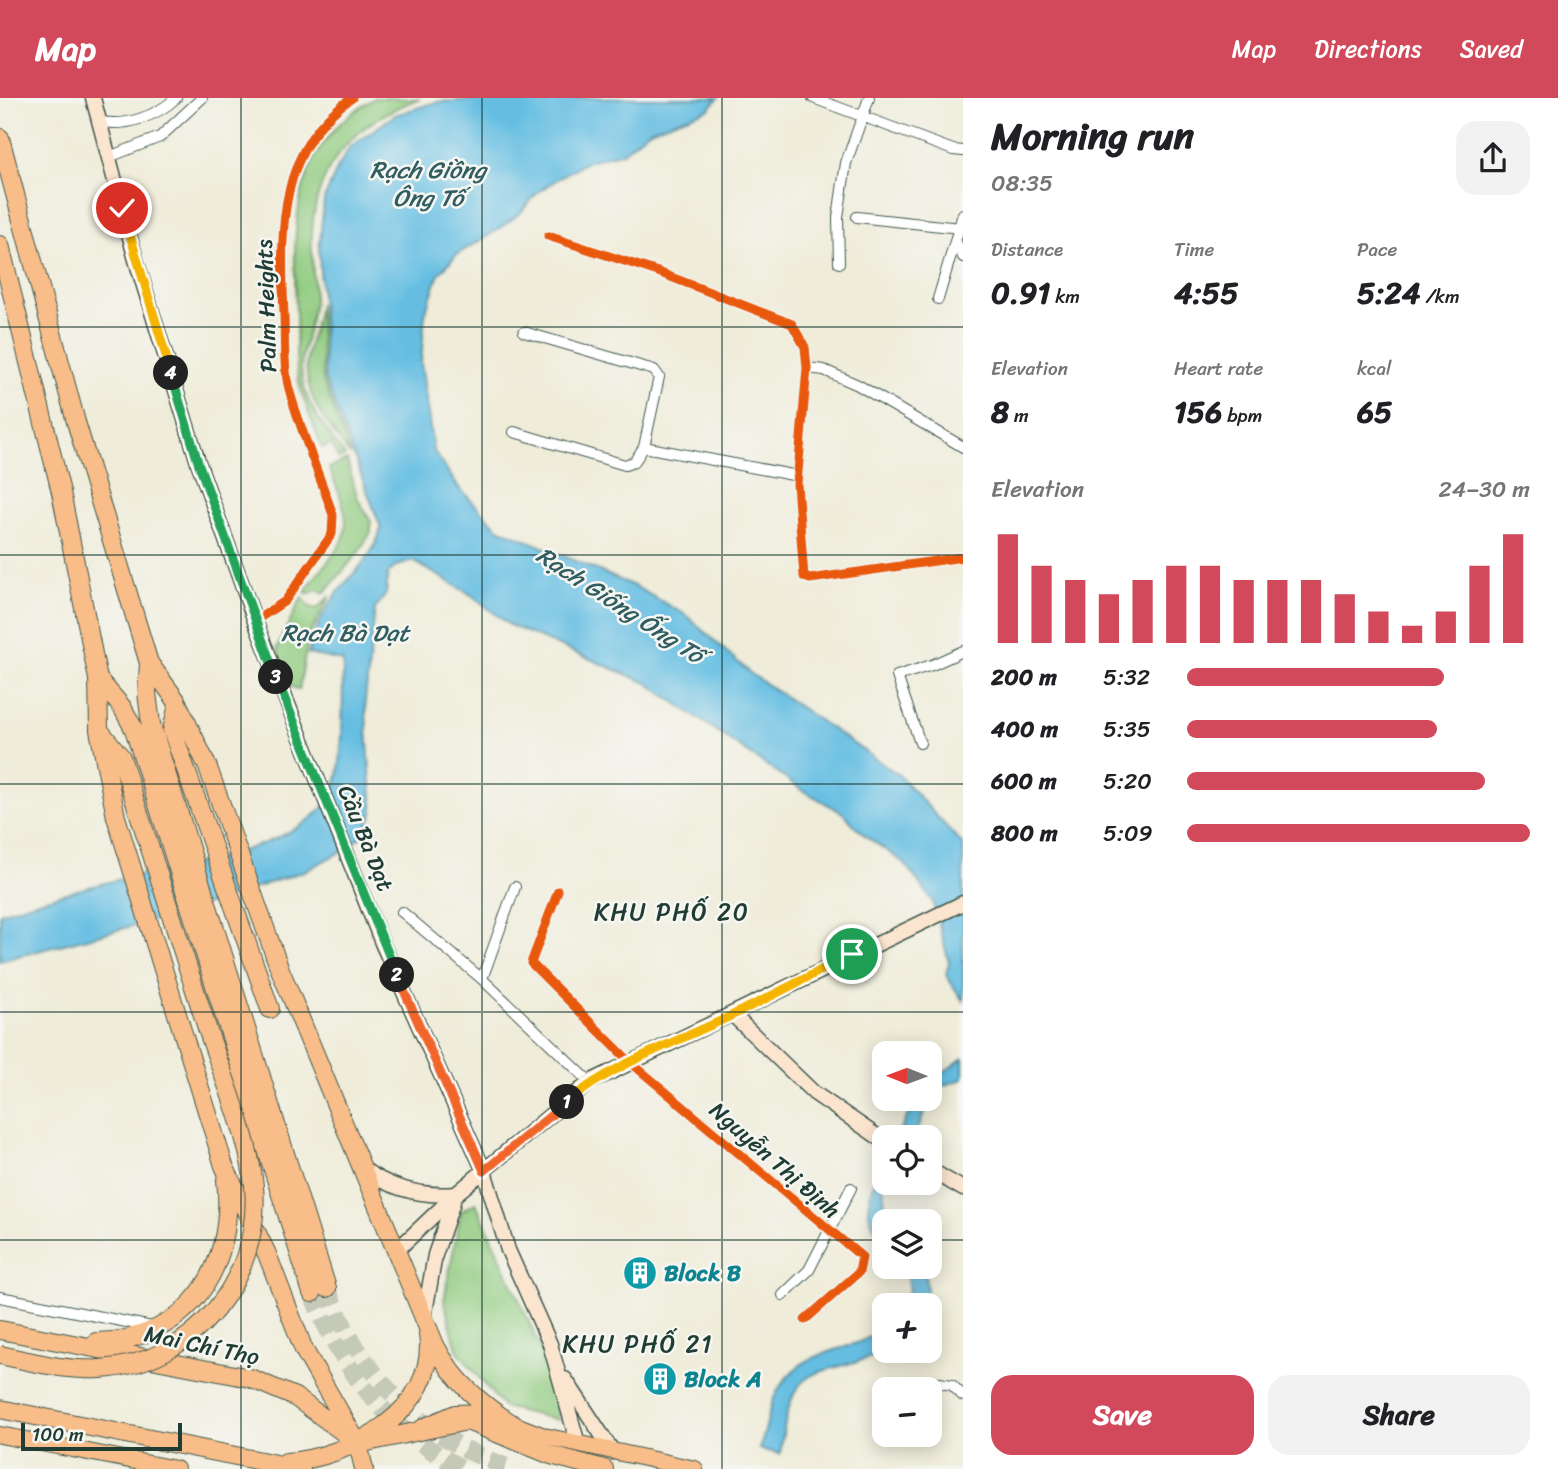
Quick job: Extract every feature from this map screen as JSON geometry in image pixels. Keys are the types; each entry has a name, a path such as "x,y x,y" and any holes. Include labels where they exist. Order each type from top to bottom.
{"highway":[{"path":"0,138 73,410 149,663 148,714 175,831 319,1291"},
{"path":"0,245 47,430 98,679 99,730 105,772 132,868 224,1166 267,1254 303,1350 358,1444 364,1469"},
{"path":"149,663 178,705 206,765 279,967 424,1319 455,1377 481,1402 514,1424"},
{"path":"98,679 122,707 134,729 175,831"},
{"path":"178,705 172,730 270,1009"},
{"path":"0,1355 87,1370 133,1364 162,1353 188,1337 221,1304 238,1277 249,1247 255,1215 251,1167 120,753 99,730"},
{"path":"65,1342 113,1342 156,1328 178,1315 203,1292 217,1266 225,1239 227,1207 224,1166"},
{"path":"358,1444 401,1409 421,1381 429,1352 424,1319"},
{"name":"Mai Chí Thọ","path":"0,1330 260,1381 295,1397 358,1444"},
{"path":"0,1409 301,1469"},
{"path":"265,1463 315,1460 358,1444 467,1421 540,1451 604,1469"}],"main road":[{"name":"Cầu Bà Dạt","path":"93,98 198,462 255,621 304,751 382,943 484,1171 508,1250 550,1344 556,1366"},
{"path":"396,1251 456,1194 590,1082 963,903"},
{"path":"733,1015 814,1093 872,1134"},
{"path":"363,1169 383,1183 420,1194 456,1194"},
{"path":"942,1177 963,1189"},
{"path":"424,1319 435,1255 456,1194"},
{"path":"556,1366 578,1444"},
{"path":"556,1366 613,1452"},
{"path":"418,1430 447,1415 464,1411 489,1414 578,1444 695,1469"},
{"path":"0,1434 176,1469"}],"street":[{"path":"99,121 127,123 159,110 176,98"},
{"path":"109,157 160,137 202,98"},
{"name":"Palm Heights","path":"255,621 280,607 334,530 333,515 289,389 282,232 289,188 309,142 331,115 352,98"},
{"path":"813,98 953,150 963,151"},
{"path":"839,263 838,217 846,163 869,98"},
{"path":"938,299 963,214"},
{"path":"857,217 960,228"},
{"path":"548,236 658,272 792,324 805,346 807,368 797,476 804,576 810,579 963,557"},
{"path":"956,242 963,257"},
{"path":"514,432 625,465 634,462 644,447 659,377 653,370 524,332"},
{"path":"807,368 824,370 858,385 963,447"},
{"path":"644,447 797,476"},
{"path":"919,743 897,676 932,665 963,651"},
{"path":"482,979 515,887"},
{"name":"Nguyễn Thị Định","path":"558,891 531,962 629,1061 828,1231 858,1251 862,1265 854,1277 805,1320"},
{"path":"402,912 482,979 590,1082"},
{"path":"783,1295 809,1270 851,1188"},
{"path":"0,1297 156,1328"},
{"path":"942,1383 952,1385 963,1396"}],"green space":[{"path":"375,98 420,99 382,116 350,141 327,173 314,213 314,299 301,366 306,394 312,407 345,456 338,459 332,444 322,448 298,378 295,281 297,220 302,191 311,164 326,139 347,117"},
{"path":"319,304 323,380 351,456 326,422 309,385 307,357"},
{"path":"347,460 357,497 371,522 371,532 361,549 327,590 323,593 317,590 308,594 305,592 344,538 344,507 329,468"},
{"path":"330,596 308,638 299,690 286,684 277,647 302,597 310,607 317,609"},
{"path":"476,1203 550,1369 558,1420 503,1407 457,1350 444,1300 461,1211"}],"water":[{"name":"Rạch Giồng Ông Tố","path":"508,98 718,98 709,109 650,130 623,152 588,161 562,176 537,193 520,213 499,229 456,255 439,274 425,313 421,363 433,450 459,488 498,528 634,586 686,615 750,673 899,775 963,845 963,1001 946,975 949,962 932,900 904,863 863,834 843,813 802,790 647,683 509,625 473,596 413,561 397,566 388,573 386,594 375,609 365,700 373,812 364,834 343,851 304,871 185,912 0,961 0,913 85,888 230,855 289,832 313,817 330,799 339,771 341,753 343,661 308,654 327,609 374,547 381,528 325,379 319,251 324,199 350,147 395,115 436,102"},
{"path":"963,1058 963,1079 942,1086 942,1073"},
{"path":"910,1111 925,1111 919,1125 903,1125"},
{"path":"872,1188 872,1195 885,1195 887,1209 872,1209 872,1223 869,1212"},
{"path":"907,1279 926,1279 927,1293 908,1293"},
{"path":"872,1336 872,1357 810,1376 800,1385 785,1422 780,1454 759,1449 770,1409 785,1379 810,1359"}],"tunnel":[{"path":"327,1288 357,1349 399,1401 451,1441 481,1457 513,1469"},
{"path":"312,1293 337,1347 371,1395 413,1436 463,1469"}],"cycle path":[{"path":"255,621 285,601 332,534 333,515 287,380 283,285 284,225 296,168 308,142 327,119 352,98"},
{"path":"548,236 658,272 792,324 805,347 807,368 797,484 804,577 810,579 963,557"},
{"path":"558,891 531,963 629,1061 862,1257 859,1272 805,1320"}],"place":[{"name":"Block B","path":"640,1273"},
{"name":"Block A","path":"660,1379"}],"district":[{"name":"KHU PHỐ 20","path":"672,912"},
{"name":"KHU PHỐ 21","path":"638,1344"}],"route":[{"path":"122,208 198,462 255,621 304,751 382,943 484,1171 590,1082 629,1061 733,1015 852,954"}],"water label":[{"name":"Rạch Giống Ống Tố","path":"620,605"},
{"name":"Rạch Bà Dạt","path":"345,633"}]}
